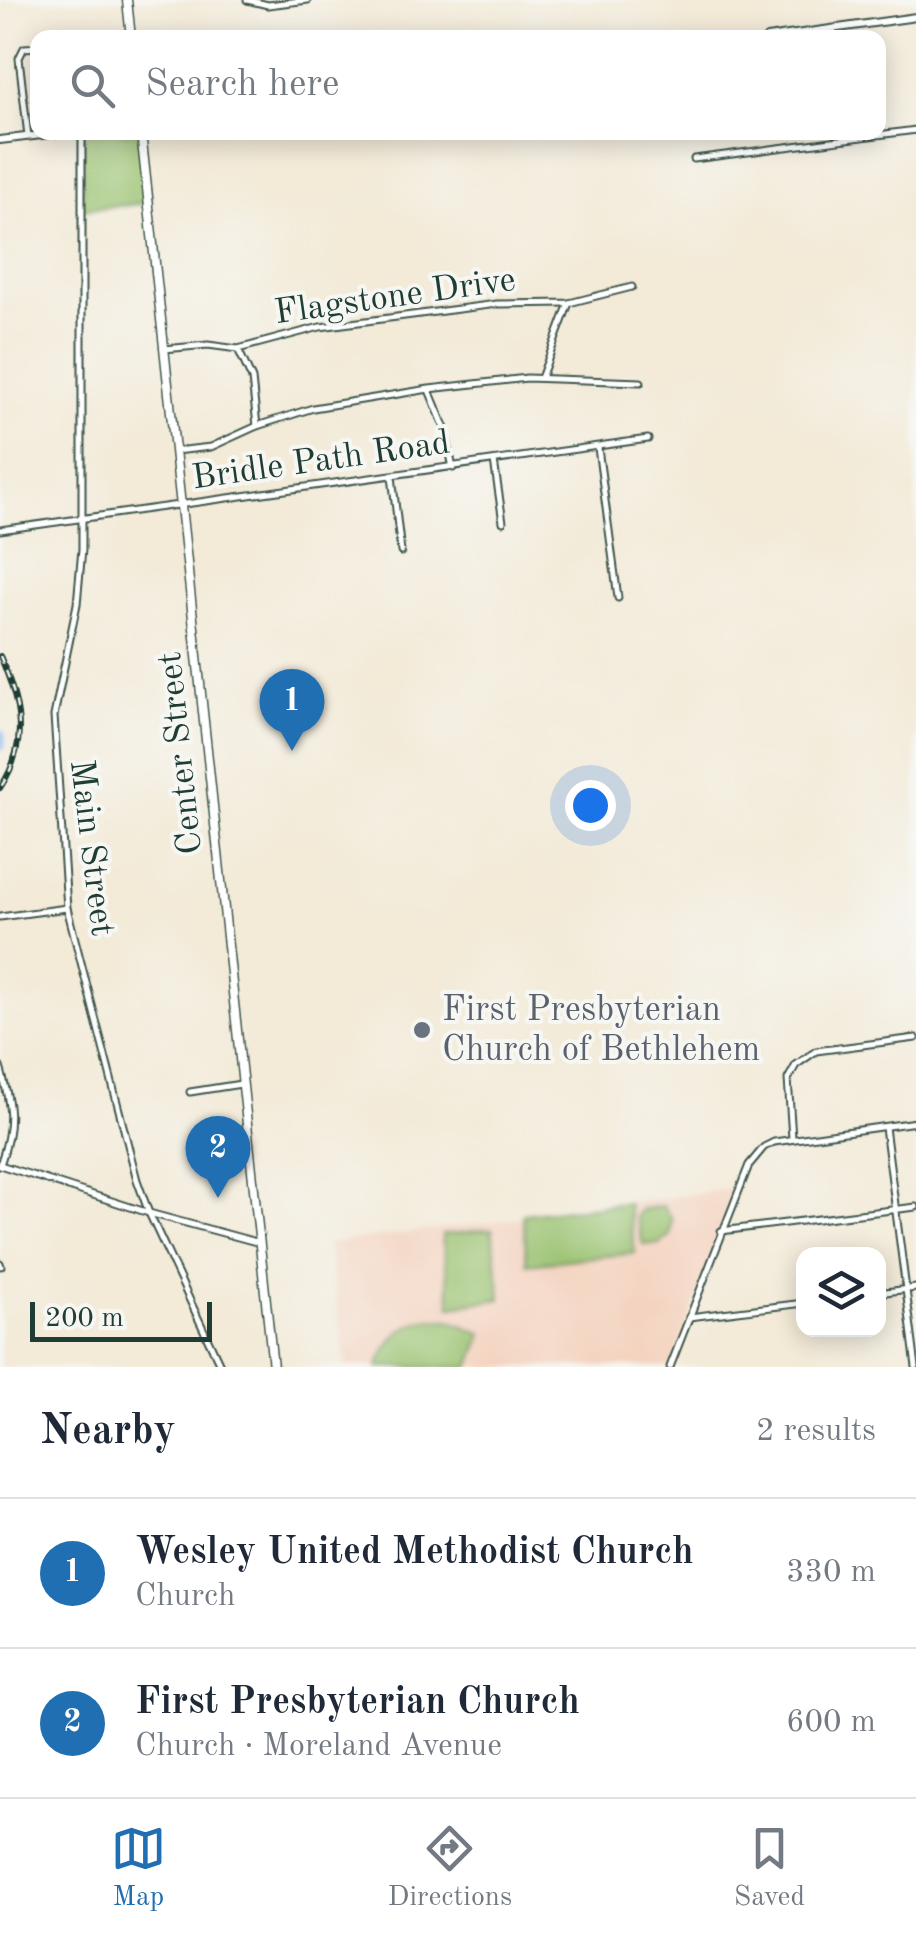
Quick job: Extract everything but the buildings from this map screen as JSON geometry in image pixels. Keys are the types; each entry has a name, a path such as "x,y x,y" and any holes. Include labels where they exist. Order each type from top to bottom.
{"main road":[{"path":"127,0 130,30"},
{"name":"Center Street","path":"142,140 273,1367"}],"street":[{"path":"247,0 268,5 308,0"},
{"path":"821,30 916,16"},
{"path":"0,140 28,136 19,58 24,48 30,48"},
{"path":"886,134 916,130"},
{"name":"Main Street","path":"82,140 84,519 77,604 54,716 67,908 137,1180 221,1367"},
{"path":"694,159 839,140"},
{"name":"Flagstone Drive","path":"164,349 208,345 238,349 320,327 497,304 569,303 632,287"},
{"path":"541,378 569,303"},
{"path":"238,349 252,380 257,426"},
{"path":"175,452 211,447 257,426 338,403 429,389 541,378 641,382"},
{"path":"429,389 444,426 453,468"},
{"name":"Bridle Path Road","path":"0,530 648,438"},
{"path":"598,448 618,598"},
{"path":"494,462 503,522"},
{"path":"392,476 401,552"},
{"path":"0,917 67,908"},
{"path":"792,1138 788,1079 804,1058 816,1051 916,1038"},
{"path":"0,1067 12,1131 0,1165 149,1213 260,1243"},
{"path":"190,1092 244,1083"},
{"path":"670,1367 721,1231 757,1154 774,1142 792,1138 916,1122"},
{"path":"885,1126 916,1367"},
{"path":"721,1231 916,1207"},
{"path":"886,1292 916,1288"},
{"path":"688,1317 796,1303"}],"shaded area":[{"path":"738,1188 671,1367 347,1367 327,1244"}],"green space":[{"path":"82,140 142,140 150,203 82,209"},
{"path":"628,1203 635,1253 527,1264 523,1214"},
{"path":"663,1206 672,1219 670,1235 659,1244 643,1244 636,1217 640,1210"},
{"path":"492,1229 501,1299 451,1306 442,1235"},
{"path":"449,1320 483,1334 470,1367 378,1367 398,1334 413,1324"}],"waterway":[{"path":"0,735 0,745"}],"railway":[{"path":"0,656 13,690 19,723 15,755 0,788"}],"place":[{"name":"Wesley United Methodist Church","path":"292,751"},
{"name":"First Presbyterian Church of Bethlehem","path":"422,1030"},
{"name":"First Presbyterian Church","path":"218,1198"}]}
